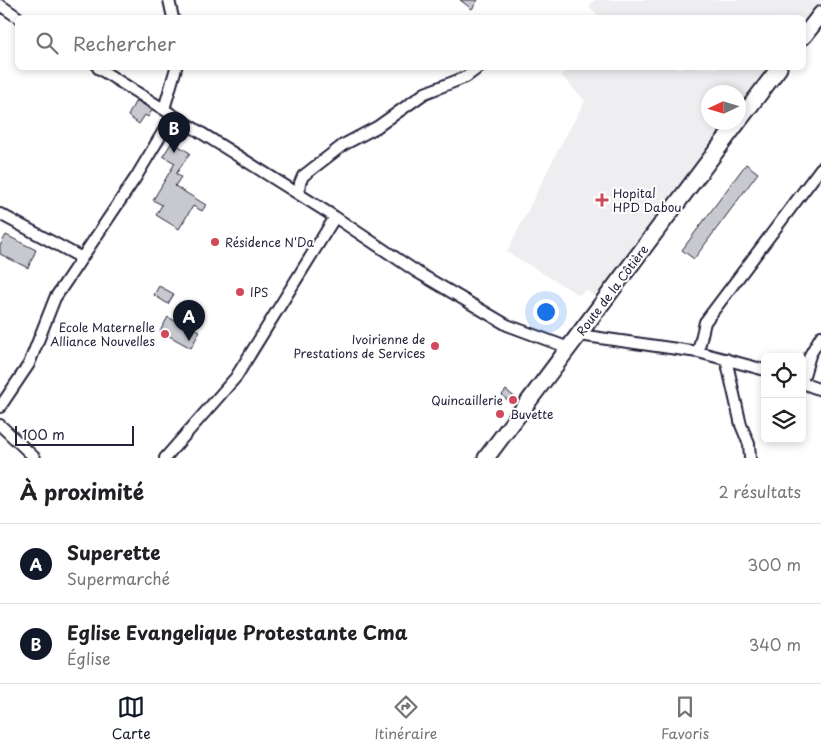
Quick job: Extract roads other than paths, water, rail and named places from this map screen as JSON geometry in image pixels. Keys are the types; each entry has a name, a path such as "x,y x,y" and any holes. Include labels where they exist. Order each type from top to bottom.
{"main road":[{"path":"806,33 821,14"},
{"name":"Route de la Côtière","path":"746,111 777,70"},
{"name":"Route de la Côtière","path":"486,458 732,130"}],"street":[{"path":"169,0 172,15"},
{"path":"0,5 15,15"},
{"path":"101,70 335,216 417,272 507,325 569,348"},
{"path":"164,108 175,70"},
{"path":"299,194 303,176 344,145 392,118 426,93 466,77 475,70"},
{"path":"0,407 29,364 56,298 136,177 173,114"},
{"path":"698,352 705,322 821,168"},
{"path":"0,214 82,258"},
{"path":"165,458 236,377 335,216"},
{"path":"579,335 698,352 761,369"},
{"path":"806,369 810,355 821,336"},
{"path":"726,360 741,426 749,444 750,458"},
{"path":"806,384 821,390"},
{"path":"1,429 35,458"}],"place":[{"name":"Eglise Evangelique Protestante Cma","path":"174,153"},
{"name":"Hopital HPD Dabou","path":"602,200"},
{"name":"Résidence N'Da","path":"215,242"},
{"name":"IPS","path":"240,292"},
{"name":"Ecole Maternelle Alliance Nouvelles","path":"165,334"},
{"name":"Superette","path":"189,341"},
{"name":"Ivoirienne de Prestations de Services","path":"435,346"},
{"name":"Quincaillerie","path":"513,400"},
{"name":"Buvette","path":"500,414"}]}
